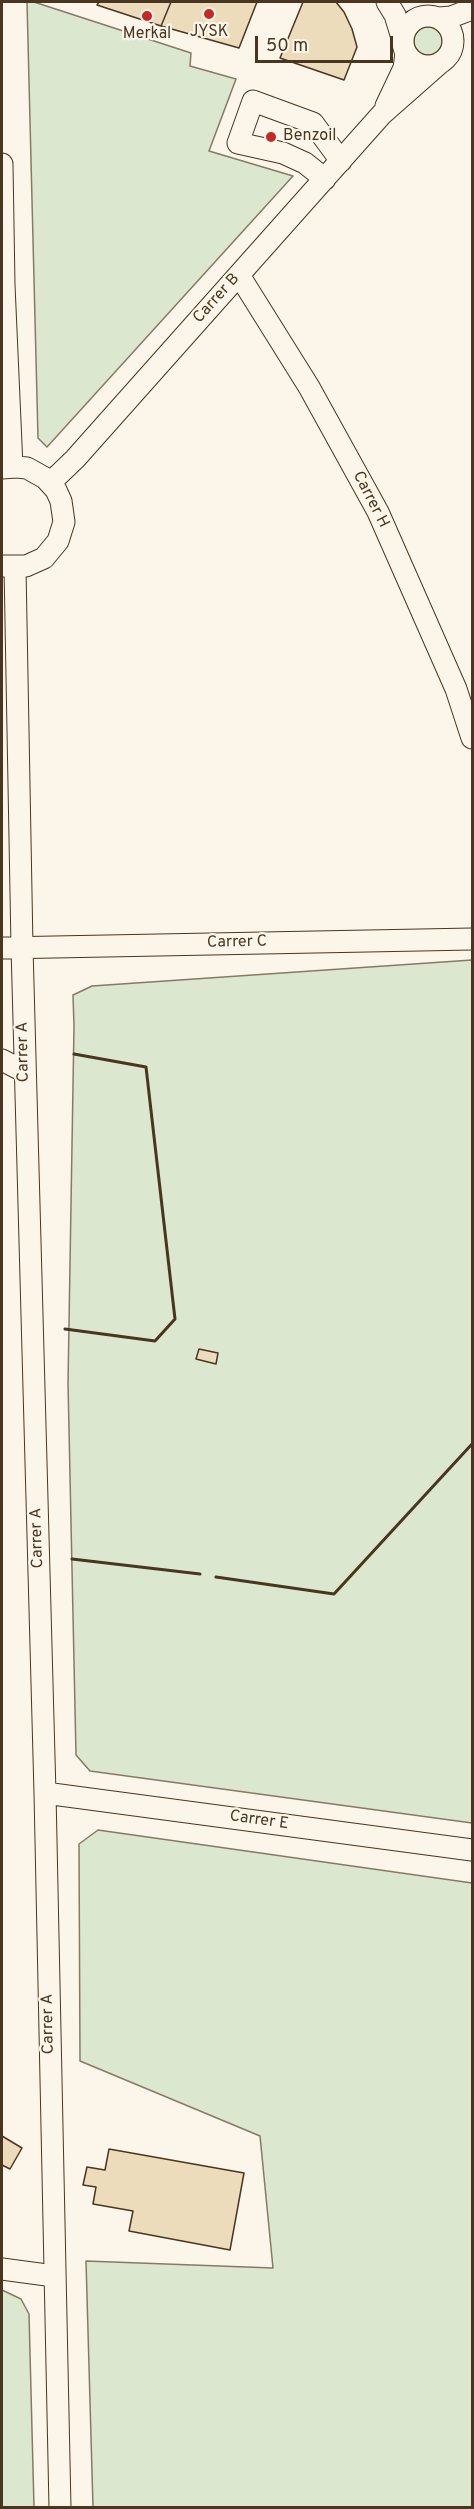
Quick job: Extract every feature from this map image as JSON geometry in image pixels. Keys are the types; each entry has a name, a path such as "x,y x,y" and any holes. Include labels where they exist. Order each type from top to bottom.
{"street":[{"path":"387,2 395,15 411,59 421,65 436,65 449,56 453,44 472,21"},
{"path":"404,45 407,26 427,11 451,17 472,9"},
{"path":"427,11 451,29 453,44"},
{"name":"Carrer B","path":"382,114 404,68 404,45"},
{"name":"Carrer B","path":"50,483 75,459 382,114 441,62"},
{"path":"325,179 305,163 283,153 238,143 253,101 313,123 341,161"},
{"path":"2,164 7,467 27,468 39,473 50,483 63,509 62,533 54,548 44,558 26,566 8,567"},
{"name":"Carrer H","path":"239,275 309,387 378,512 456,688 472,738"},
{"name":"Carrer A","path":"8,567 12,947 25,1072 45,1793 60,2508"},
{"name":"Carrer C","path":"12,947 472,939"},
{"path":"2,1060 25,1072"},
{"name":"Carrer E","path":"45,1793 472,1850"},
{"path":"2,2269 54,2276"}],"green space":[{"path":"27,2 34,2 191,53 190,66 236,79 209,151 293,176 47,447 38,438"},
{"path":"428,27 438,31 442,41 438,51 428,55 418,51 414,41 418,31"},
{"path":"472,960 472,1823 90,1771 76,1755 68,1383 73,995 92,986"},
{"path":"98,1830 472,1883 472,2507 93,2507 86,2261 273,2268 260,2136 80,2061 79,1844"},
{"path":"2,2290 21,2299 29,2314 34,2507 2,2507"}],"building":[{"name":"Merkal","path":"99,2 171,2 161,26 97,5"},
{"name":"JYSK","path":"171,2 257,2 239,48 161,26"},
{"path":"303,2 336,2 344,12 357,47 344,80 280,58"},
{"path":"199,1349 218,1353 216,1364 196,1359"},
{"path":"2,2136 22,2148 10,2169 2,2165"},
{"path":"109,2149 244,2173 230,2250 129,2231 133,2211 93,2204 96,2187 83,2185 87,2167 105,2170"}],"wall":[{"path":"65,1329 155,1341 175,1319 146,1067 74,1054"},
{"path":"216,1577 334,1594 472,1444"},
{"path":"72,1559 200,1574"}],"place":[{"name":"JYSK","path":"209,14"},
{"name":"Merkal","path":"147,16"},
{"name":"Benzoil","path":"271,137"}]}
